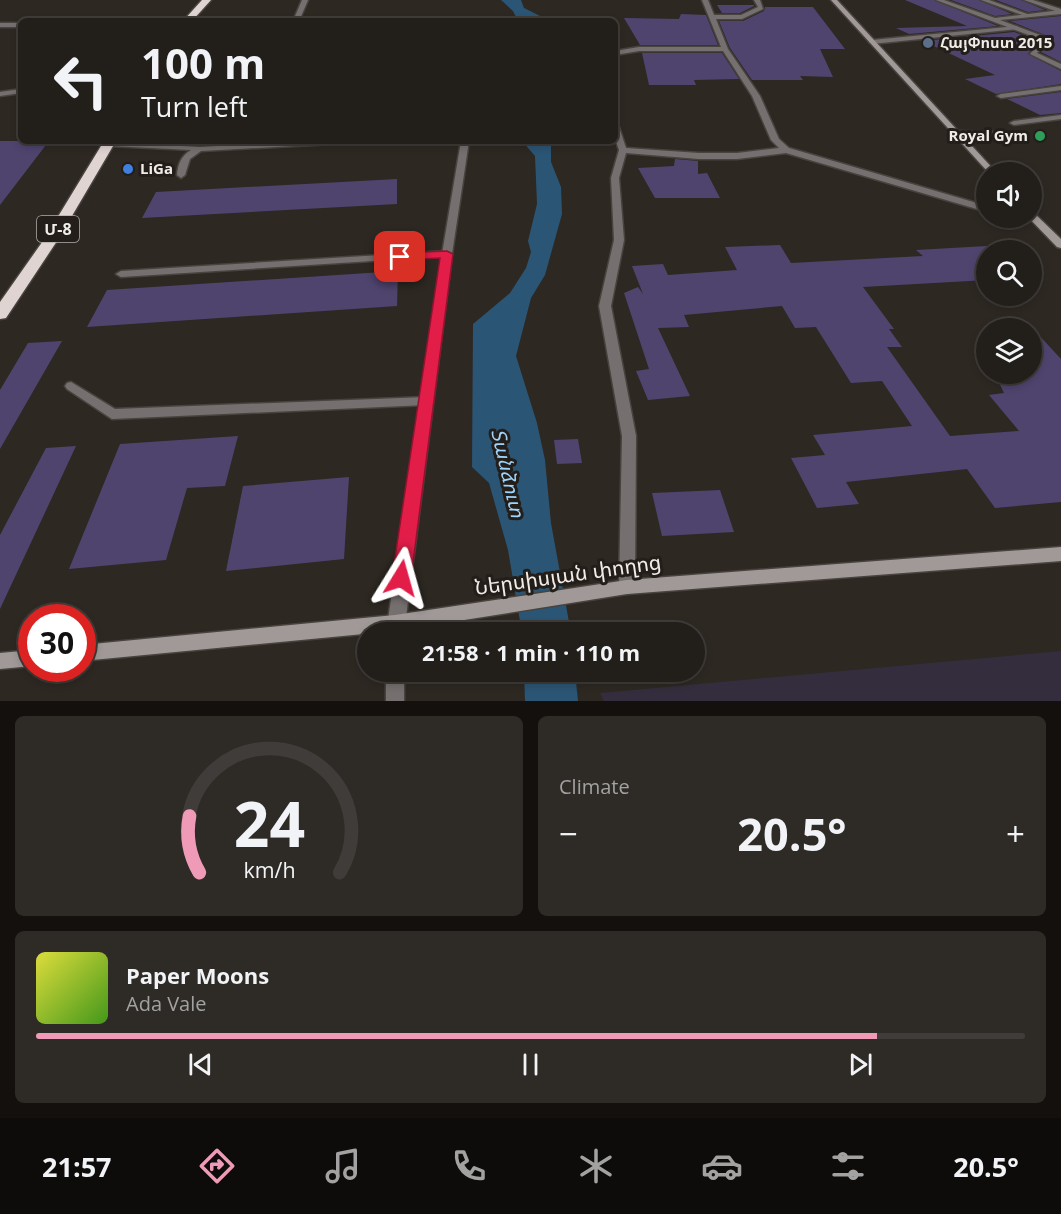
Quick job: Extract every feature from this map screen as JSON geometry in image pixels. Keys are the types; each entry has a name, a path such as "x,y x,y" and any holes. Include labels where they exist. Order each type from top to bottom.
{"highway":[{"path":"189,18 207,0"},
{"name":"Մ-8","path":"0,314 52,238 108,144"}],"street":[{"path":"297,18 305,0"},
{"path":"705,0 725,50 756,96 775,140 786,150"},
{"path":"712,17 753,14 761,8 757,0"},
{"path":"834,0 983,162"},
{"path":"939,0 1046,39 1033,54 1061,67"},
{"path":"984,0 1027,15"},
{"path":"1027,0 1060,11"},
{"path":"994,19 1060,11"},
{"path":"0,25 18,25"},
{"path":"872,42 1017,28"},
{"path":"618,52 639,49 725,50"},
{"path":"1001,96 1061,88"},
{"path":"0,94 18,91"},
{"path":"1014,123 1061,117"},
{"path":"956,133 999,134"},
{"path":"618,136 623,150 615,178 619,240 605,306 629,436 627,587"},
{"path":"135,144 200,149 294,144"},
{"path":"396,622 465,144"},
{"path":"181,175 182,162 189,153 200,149"},
{"path":"623,150 699,156 737,156 786,150 976,206"},
{"path":"1042,226 1061,245"},
{"path":"121,274 447,254"},
{"path":"71,386 112,414 426,400"},
{"name":"Ներսիսյան փողոց","path":"429,622 627,587 1061,554"},
{"name":"Ներսիսյան փողոց","path":"96,652 357,631"},
{"path":"0,661 18,659"},
{"path":"395,682 395,701"}],"shaded area":[{"path":"1061,651 1061,701 604,701 600,693"}],"water":[{"path":"501,0 521,0 524,8 544,18 516,18 513,11"},
{"name":"Տանձուտ","path":"525,144 551,144 551,162 561,187 562,214 545,275 531,298 516,356 537,423 545,460 551,523 569,622 520,622 508,550 489,483 472,467 473,324 510,293 526,268 531,252 528,241 537,204 535,156"},
{"path":"524,682 576,682 578,701 525,701"}],"building":[{"path":"905,0 934,0 998,26 909,34 896,28 967,26"},
{"path":"951,0 979,0 1012,14 995,16"},
{"path":"996,0 1021,0 1045,10 1028,12"},
{"path":"717,5 754,6 740,13 722,13"},
{"path":"765,7 813,7 845,49 820,49 833,77 800,76 803,80 752,80 730,48 719,21 743,21 764,11"},
{"path":"681,14 706,15 718,45 640,45 624,18 679,19"},
{"path":"1061,16 1061,62 1041,52 1050,41 1050,37 1010,21"},
{"path":"1014,32 1038,41 1028,54 1061,71 1061,84 996,94 965,79 995,75 923,41"},
{"path":"642,53 722,53 739,79 694,80 696,85 649,85"},
{"path":"1061,92 1061,113 1040,115 1007,99"},
{"path":"0,141 18,141 18,144 47,144 0,205"},
{"path":"675,159 698,161 698,174 707,173 720,198 655,198 638,168 674,166"},
{"path":"397,179 397,204 142,218 156,192"},
{"path":"780,245 791,263 923,256 916,250 976,247 976,281 863,287 894,329 889,329 902,347 887,347 950,436 1019,431 989,395 1004,393 1000,384 1042,384 1042,338 1061,359 1061,502 995,508 967,469 846,482 859,504 817,508 791,458 825,455 813,435 912,426 882,381 851,383 816,327 795,328 782,306 684,315 689,327 658,328 690,396 648,400 636,371 649,369 624,293 638,287 643,294 632,266 663,264 668,275 737,270 725,247"},
{"path":"398,271 397,306 87,327 107,290"},
{"path":"62,341 0,449 0,390 28,343"},
{"path":"238,436 225,486 187,488 166,560 69,569 120,444"},
{"path":"578,439 582,463 557,464 554,440"},
{"path":"76,446 0,609 0,535 46,448"},
{"path":"349,477 344,559 226,571 243,486"},
{"path":"720,490 734,532 662,536 652,493"}],"place":[{"name":"ՀայՓոստ 2015","path":"928,43"},
{"name":"Royal Gym","path":"1040,136"},
{"name":"LiGa","path":"128,169"}],"route":[{"path":"400,257 447,254 401,578"}]}
